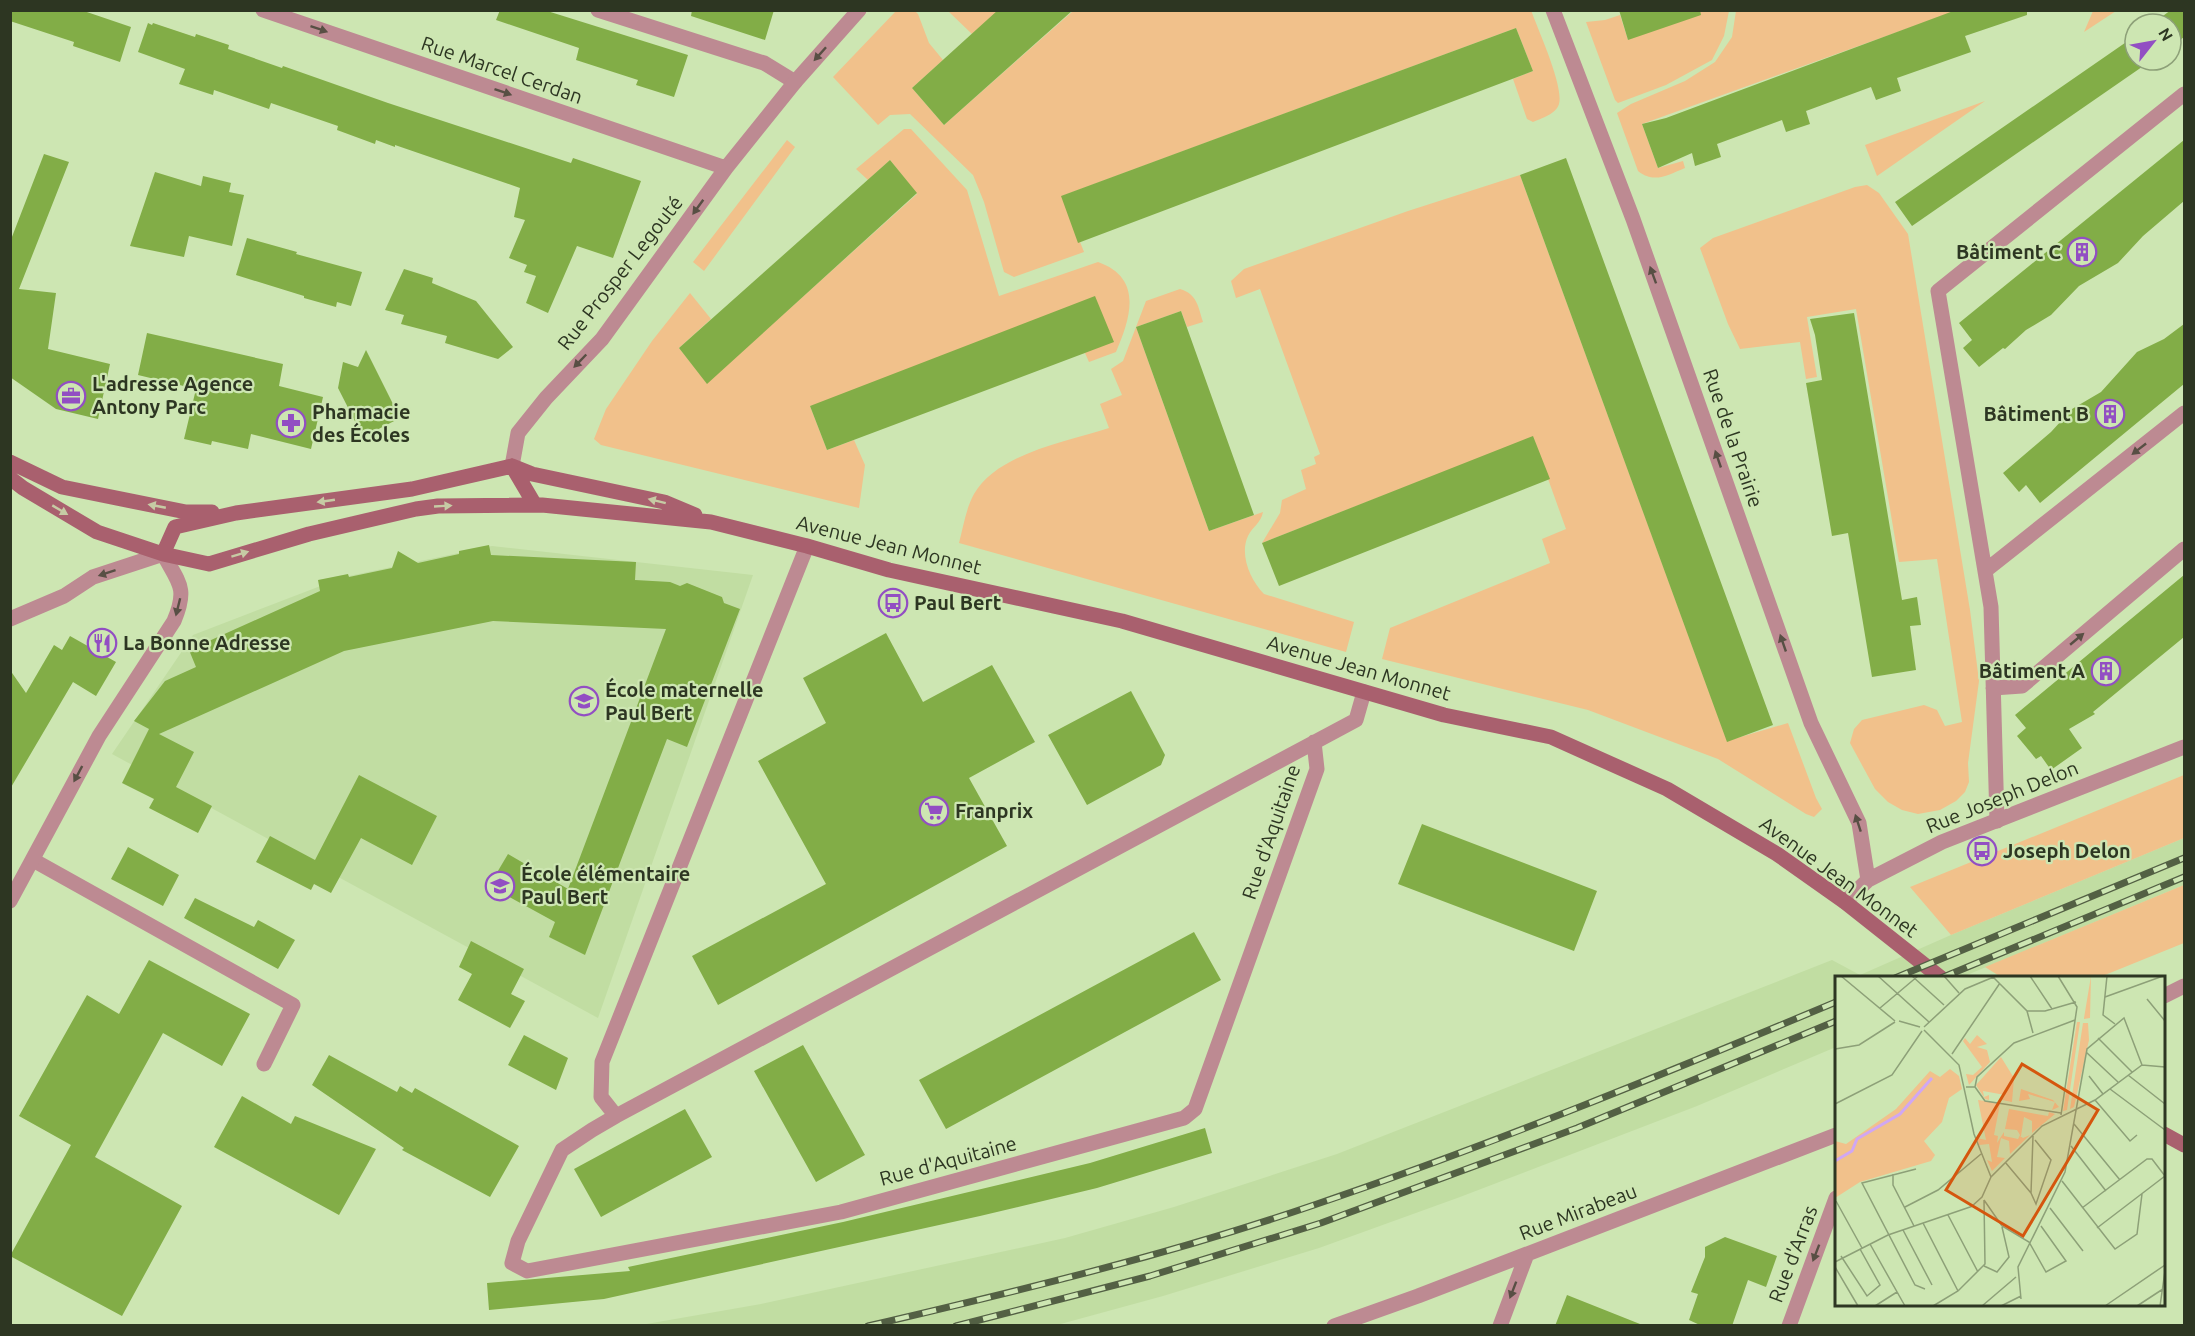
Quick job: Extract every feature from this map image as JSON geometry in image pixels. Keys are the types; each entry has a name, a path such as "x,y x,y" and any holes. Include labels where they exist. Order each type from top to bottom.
{"main road":[{"path":"10,462 62,487 186,512 236,513"},
{"path":"10,478 22,488 97,532 163,554 209,564 309,534 438,506 535,505 512,466 412,489 236,513 175,527 163,554"},
{"name":"Avenue Jean Monnet","path":"512,466 532,474 664,502 711,522"},
{"name":"Avenue Jean Monnet","path":"535,505 711,522 890,570 1122,621 1444,715 1551,737 1667,789 1777,854 1845,902 1938,976"},
{"path":"2165,1135 2184,1145"}],"street":[{"name":"Rue Marcel Cerdan","path":"263,10 726,168"},
{"path":"598,10 764,63 795,82"},
{"name":"Rue Prosper Legouté","path":"512,466 518,433 546,398 602,339 726,168 795,82 859,10"},
{"name":"Rue de la Prairie","path":"1553,10 1633,219 1810,723 1859,823 1868,880"},
{"path":"1997,821 1991,607 1938,291 2184,94"},
{"path":"1985,571 2184,413"},
{"path":"616,1116 601,1097 602,1062 807,546"},
{"path":"1993,687 2022,686 2184,549"},
{"path":"10,619 64,596 93,577 163,554 182,588 180,607 174,621 99,736 10,901"},
{"name":"Rue d'Aquitaine","path":"1314,742 1317,769 1195,1109 1184,1118 841,1212 528,1271 512,1263 518,1241 562,1150 616,1116 1314,742 1356,720 1364,692"},
{"name":"Rue Joseph Delon","path":"1845,902 1868,880 1942,842 2184,747"},
{"path":"33,860 293,1005 264,1064"},
{"path":"2165,995 2184,986"},
{"name":"Rue Mirabeau","path":"1334,1326 1418,1296 1835,1135"},
{"name":"Rue d'Arras","path":"1789,1326 1835,1201"},
{"path":"1500,1326 1527,1254"}],"shaded area":[{"path":"1531,10 1550,58 1560,96 1559,104 1548,115 1533,122 1527,119 1513,79 1533,71 1516,28 1062,196 1084,252 1014,277 1004,272 984,202 973,175 910,114 890,115 878,125 833,77 896,11 915,11 918,14 929,43 943,60 912,88 944,125 1073,11"},
{"path":"948,11 999,11 972,34"},
{"path":"1667,11 1729,11 1724,36 1712,60 1666,85 1618,103 1586,22 1605,20 1620,15 1628,40"},
{"path":"1736,11 1956,11 1642,124 1658,168 1683,161 1685,168 1661,177 1644,175 1638,171 1617,113 1631,104 1685,81 1715,62 1732,37"},
{"path":"2093,11 2116,11 2084,32"},
{"path":"1985,101 1877,176 1865,145"},
{"path":"904,129 911,129 967,190 999,296 1098,262 1112,269 1122,278 1130,300 1126,325 1116,352 1089,362 1085,353 810,406 827,450 854,440 865,465 859,508 601,445 594,439 606,409 652,341 690,293 711,319 679,348 707,383 917,194 890,160 868,180 856,169"},
{"path":"787,140 795,147 704,271 693,262"},
{"path":"1520,175 1727,741 1788,723 1822,809 1814,817 1718,759 1588,710 1382,659 1390,628 1550,563 1542,539 1566,529 1533,437 1262,543 1280,513 1282,500 1306,489 1301,470 1316,464 1314,457 1320,454 1260,289 1236,298 1231,281 1244,269 1408,211"},
{"path":"1867,185 1879,193 1908,234 1970,610 1979,681 1968,763 1969,782 1965,792 1956,801 1940,810 1918,814 1902,810 1888,802 1875,789 1850,743 1854,729 1862,720 1924,705 1937,710 1945,726 1962,722 1937,559 1899,562 1856,309 1807,317 1817,377 1806,379 1800,342 1740,349 1728,324 1700,248 1713,238 1855,187"},
{"path":"1180,289 1193,297 1203,322 1187,327 1181,311 1136,327 1146,301"},
{"path":"1136,327 1209,531 1263,512 1261,519 1248,536 1245,551 1248,567 1255,582 1264,594 1354,622 1346,652 959,543 974,494 999,468 1034,451 1109,428 1100,404 1122,395 1111,369 1123,361"},
{"name":"École élémentaire Paul Bert","path":"492,546 753,575 598,1018 112,754 193,635 344,577"},
{"path":"2184,775 2184,838 1951,935 1910,887"},
{"path":"2184,838 2184,885 1964,976 1835,976 1835,1047 1697,1106 1460,1197 1319,1248 1163,1296 1057,1325 635,1326 761,1304 1065,1238 1174,1207 1337,1154 1832,960 1860,975"},
{"path":"2184,885 2184,943 2102,976 1999,976 1985,967"}],"building":[{"path":"10,10 81,10 131,27 120,62 73,46 74,42 10,21"},
{"path":"500,10 544,10 688,55 674,97 636,85 638,80 576,60 579,48 496,20"},
{"path":"692,10 774,10 765,40 691,16"},
{"path":"998,10 1073,10 944,125 912,88"},
{"path":"1619,10 1700,10 1701,15 1628,40"},
{"path":"1956,10 2027,10 2027,15 1965,36 1971,52 1897,78 1901,91 1876,100 1871,87 1806,111 1810,124 1786,132 1782,120 1717,144 1721,157 1695,166 1692,153 1658,168 1642,124 1666,118"},
{"path":"2184,10 2183,38 2183,12 2168,12"},
{"path":"148,23 195,37 196,34 229,45 228,49 282,68 283,66 571,163 573,158 641,181 613,258 577,246 548,313 526,303 536,276 524,272 527,265 509,258 525,220 514,217 520,188 395,145 395,147 376,140 375,144 337,130 338,126 271,103 269,109 214,90 213,95 179,84 185,69 138,52"},
{"path":"1516,28 1533,71 1078,243 1061,196"},
{"path":"2123,44 2123,72 2135,72 1912,226 1895,202"},
{"name":"Bâtiment C","path":"2184,140 2184,201 2143,236 2118,263 2079,286 2051,315 2026,330 2005,349 2003,348 1979,367 1963,348 1972,340 1959,323"},
{"path":"44,154 69,162 19,289 56,293 48,349 110,364 98,419 56,409 10,377 10,242"},
{"path":"1566,158 1773,725 1727,742 1520,175"},
{"path":"890,160 917,193 707,384 679,348"},
{"path":"155,172 201,186 203,176 231,183 229,192 244,195 232,246 189,236 184,257 130,246"},
{"path":"247,238 362,272 351,306 337,302 336,307 236,275"},
{"path":"404,269 433,278 432,283 476,301 513,347 498,359 445,343 447,336 401,324 404,315 385,310"},
{"path":"1095,296 1114,342 827,450 810,406"},
{"path":"1181,311 1254,515 1209,531 1136,327"},
{"path":"1854,313 1902,600 1917,597 1921,625 1910,626 1916,670 1872,677 1848,533 1832,536 1806,383 1822,380 1815,335 1810,319"},
{"name":"Bâtiment B","path":"2184,324 2184,384 2040,503 2026,485 2019,492 2003,473 2051,432 2072,409 2101,392 2137,352 2164,339"},
{"path":"147,333 283,364 279,386 323,397 311,449 251,434 248,449 212,441 211,445 184,439 196,389 138,375"},
{"path":"366,350 400,418 363,437 338,388 343,362 358,367"},
{"path":"1533,436 1550,479 1279,586 1262,543"},
{"path":"489,545 491,555 636,562 635,580 670,582 680,586 687,583 722,597 724,603 740,609 687,747 667,739 585,955 549,937 555,922 489,886 508,854 568,889 666,629 493,621 344,651 159,734 194,752 176,787 212,806 198,833 149,808 154,799 122,783 149,729 134,721 165,681 196,667 189,650 320,591 318,580 348,574 349,577 392,568 398,551 418,563"},
{"name":"Bâtiment A","path":"2184,575 2184,637 2093,712 2095,714 2069,729 2082,748 2051,770 2041,756 2036,759 2017,736 2026,728 2015,715"},
{"name":"Franprix","path":"886,633 923,702 992,665 1035,742 969,778 1007,846 718,1005 692,956 826,884 758,761 826,723 803,678"},
{"path":"70,636 116,662 96,696 73,682 10,789 10,670 26,693 54,645 62,650"},
{"path":"1131,691 1165,755 1161,765 1087,805 1048,735"},
{"path":"359,775 437,816 412,865 361,838 331,893 314,884 311,890 256,862 270,836 315,860"},
{"path":"1422,824 1597,891 1574,951 1398,884"},
{"path":"128,847 179,875 163,906 111,879"},
{"path":"195,898 254,927 258,920 295,940 278,969 184,918"},
{"path":"1194,932 1221,980 946,1129 919,1080"},
{"path":"471,941 524,969 511,994 525,1001 510,1028 458,1000 472,974 459,967"},
{"path":"149,960 250,1014 222,1066 163,1033 95,1157 182,1206 122,1316 10,1256 71,1145 19,1116 87,995 119,1014"},
{"path":"524,1035 568,1058 556,1090 508,1065"},
{"path":"803,1045 865,1155 816,1182 754,1071"},
{"path":"329,1055 397,1092 400,1086 412,1093 415,1088 519,1146 490,1197 402,1150 404,1148 312,1085"},
{"path":"242,1096 291,1124 295,1116 376,1149 339,1215 214,1147"},
{"path":"685,1109 712,1157 601,1217 574,1169"},
{"path":"1205,1128 1212,1153 1097,1188 604,1299 489,1310 487,1283 630,1271 628,1267 843,1222 1090,1163"},
{"path":"1725,1237 1777,1256 1766,1287 1748,1280 1732,1326 1702,1326 1689,1320 1698,1294 1691,1292 1705,1257 1705,1247"},
{"path":"1567,1295 1640,1324 1640,1326 1555,1326"}],"railway":[{"path":"1900,976 2184,858"},
{"path":"1946,976 2184,877"},
{"path":"868,1326 1037,1286 1148,1256 1314,1205 1512,1133 1835,1002"},
{"path":"956,1326 1150,1276 1321,1223 1577,1128 1835,1021"}],"place":[{"name":"Bâtiment C","path":"2082,252"},
{"name":"L'adresse Agence Antony Parc","path":"71,396"},
{"name":"Bâtiment B","path":"2110,414"},
{"name":"Pharmacie des Écoles","path":"291,423"},
{"name":"Paul Bert","path":"893,603"},
{"name":"La Bonne Adresse","path":"102,643"},
{"name":"Bâtiment A","path":"2106,671"},
{"name":"École maternelle Paul Bert","path":"584,701"},
{"name":"Franprix","path":"934,811"},
{"name":"Joseph Delon","path":"1982,851"},
{"name":"École élémentaire Paul Bert","path":"500,886"}]}
